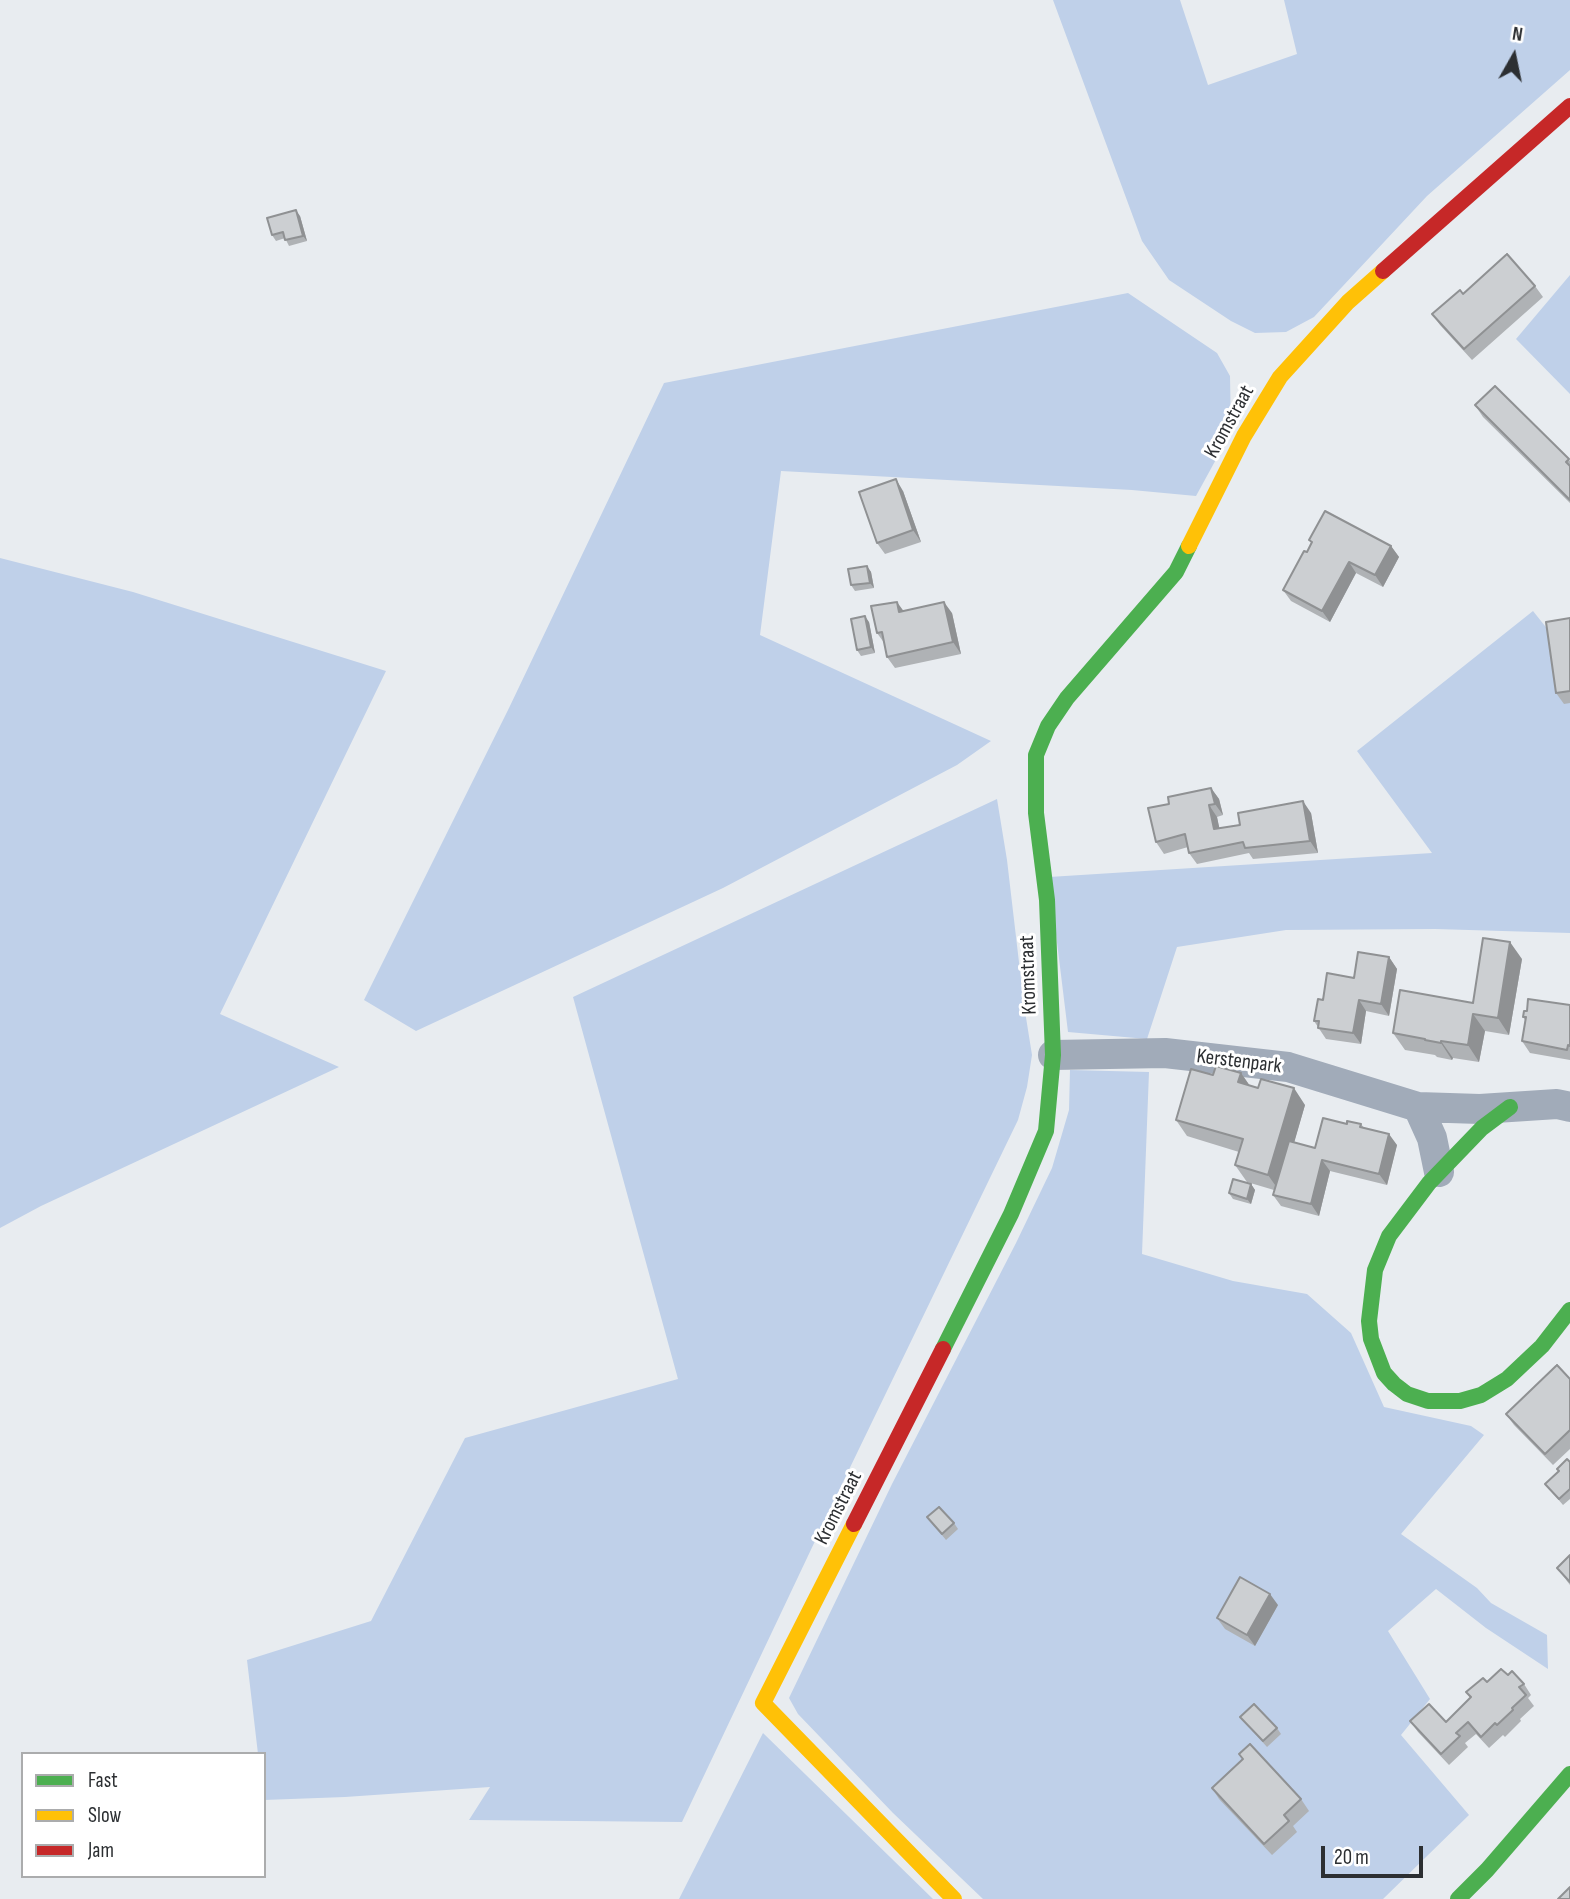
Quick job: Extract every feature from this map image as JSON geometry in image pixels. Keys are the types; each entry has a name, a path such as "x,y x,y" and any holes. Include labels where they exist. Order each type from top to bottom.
{"street":[{"name":"Kromstraat","path":"954,1899 763,1703 1012,1214 1046,1130 1054,1055 1047,900 1035,802 1036,755 1048,726 1067,698 1176,572 1244,436 1280,377 1348,302 1570,106"},
{"name":"Kerstenpark","path":"1054,1055 1165,1053 1288,1067 1419,1107 1480,1109 1557,1104 1570,1107"},
{"path":"1419,1107 1432,1138 1439,1172"},
{"path":"1510,1107 1482,1128 1429,1182 1389,1236 1375,1270 1369,1321 1371,1339 1384,1373 1407,1394 1428,1401 1460,1401 1481,1395 1507,1379 1542,1346 1570,1310"},
{"path":"1458,1899 1487,1870 1570,1774"}],"shaded area":[{"path":"1053,0 1180,0 1208,85 1297,54 1284,0 1570,0 1570,70 1427,196 1314,317 1286,332 1255,333 1231,321 1169,280 1142,241"},
{"path":"1570,275 1570,394 1516,339"},
{"path":"1128,293 1217,353 1230,376 1231,432 1196,496 1132,490 781,471 760,635 991,741 957,765 723,888 416,1031 364,1000 509,708 664,383"},
{"path":"0,558 133,592 386,671 220,1014 339,1067 41,1206 0,1228"},
{"path":"1533,611 1553,636 1570,669 1570,933 1435,929 1286,930 1177,947 1147,1039 1068,1032 1049,877 1432,853 1357,751"},
{"path":"997,799 1032,1055 1018,1120 682,1822 469,1820 490,1787 266,1800 266,1752 258,1752 247,1660 371,1621 465,1438 678,1379 573,997"},
{"path":"1070,1070 1149,1072 1142,1254 1233,1281 1307,1294 1351,1333 1384,1407 1471,1426 1484,1435 1401,1534 1477,1588 1491,1603 1547,1635 1548,1669 1486,1628 1436,1589 1388,1631 1430,1699 1401,1735 1469,1815 1383,1899 983,1899 893,1813 798,1714 789,1698 892,1484 1052,1168 1069,1110"},
{"path":"763,1733 933,1899 679,1899"}],"building":[{"path":"296,210 303,236 285,240 283,232 272,235 267,218"},
{"path":"1507,254 1535,286 1464,349 1432,314 1460,290 1463,294"},
{"path":"1495,386 1569,459 1566,462 1570,466 1570,500 1475,405"},
{"path":"896,479 913,530 877,543 859,492"},
{"path":"1325,511 1391,546 1375,575 1349,562 1322,611 1283,590 1304,551 1307,552 1312,542 1309,540"},
{"path":"867,566 870,583 851,585 848,569"},
{"path":"897,602 899,612 944,602 953,642 887,657 882,632 877,633 871,606"},
{"path":"865,616 871,647 857,650 851,619"},
{"path":"1570,618 1570,691 1556,693 1546,622"},
{"path":"1211,788 1215,804 1209,805 1214,829 1240,825 1238,813 1303,801 1310,841 1245,848 1243,842 1189,853 1185,834 1156,842 1148,808 1169,804 1168,797"},
{"path":"1483,938 1510,942 1498,1018 1473,1014 1468,1045 1441,1043 1393,1033 1400,990 1473,1003"},
{"path":"1358,952 1389,957 1381,1004 1359,1000 1353,1033 1318,1028 1319,1021 1314,1021 1318,999 1323,1000 1327,973 1354,978"},
{"path":"1528,999 1570,1005 1570,1046 1568,1045 1567,1050 1522,1041 1526,1017 1523,1017 1524,1011 1527,1011"},
{"path":"1216,1066 1241,1073 1238,1082 1258,1088 1261,1079 1294,1088 1268,1175 1235,1165 1243,1139 1176,1120 1191,1069 1213,1075"},
{"path":"1323,1118 1347,1124 1347,1121 1361,1124 1360,1127 1389,1134 1379,1174 1322,1160 1311,1204 1273,1195 1289,1141 1315,1148"},
{"path":"1233,1179 1251,1184 1247,1199 1229,1193"},
{"path":"1557,1365 1570,1379 1570,1430 1545,1454 1506,1414"},
{"path":"1567,1459 1570,1462 1570,1489 1559,1499 1545,1484"},
{"path":"939,1507 954,1523 942,1534 927,1517"},
{"path":"1570,1555 1570,1582 1557,1568"},
{"path":"1240,1577 1270,1594 1247,1635 1217,1618"},
{"path":"1501,1669 1508,1675 1512,1671 1524,1684 1519,1687 1526,1695 1497,1725 1495,1723 1481,1737 1468,1722 1456,1733 1460,1736 1441,1754 1410,1721 1429,1704 1446,1722 1471,1697 1466,1692 1483,1678 1487,1682"},
{"path":"1254,1704 1277,1728 1263,1741 1240,1717"},
{"path":"1250,1744 1301,1799 1284,1815 1289,1821 1264,1844 1212,1788 1243,1759 1239,1754"},
{"path":"1570,1887 1570,1899 1558,1899"}],"traffic: fast":[{"path":"943,1349 1011,1214 1046,1131 1053,1055 1047,900 1036,813 1036,755 1048,726 1067,698 1176,572 1189,546"},
{"path":"1510,1107 1482,1128 1429,1183 1389,1236 1375,1270 1369,1321 1371,1339 1384,1373 1407,1394 1428,1401 1460,1401 1481,1395 1507,1379 1542,1346 1570,1310"},
{"path":"1458,1899 1487,1870 1570,1774"}],"traffic: slow":[{"path":"1189,546 1244,436 1280,377 1348,302 1383,271"},
{"path":"854,1524 763,1703 954,1899"}],"traffic: jam":[{"path":"1383,271 1570,106"},
{"path":"854,1524 943,1349"}]}
